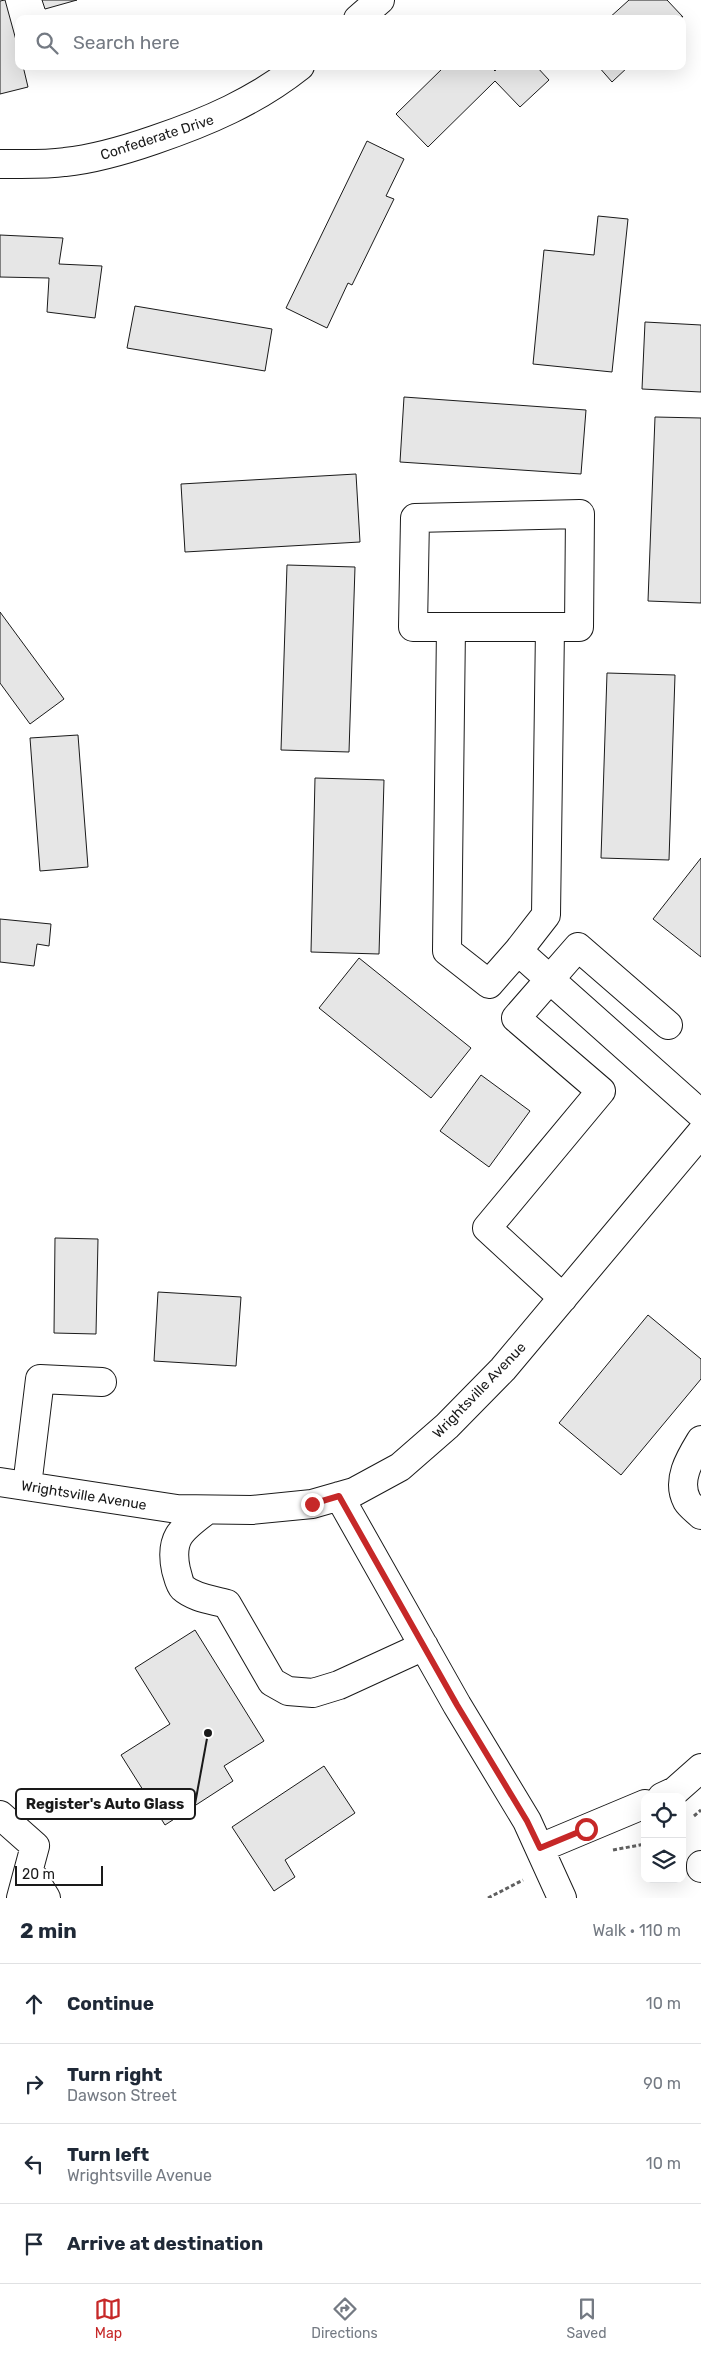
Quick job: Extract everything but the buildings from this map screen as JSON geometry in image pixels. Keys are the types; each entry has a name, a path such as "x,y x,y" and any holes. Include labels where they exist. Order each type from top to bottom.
{"street":[{"path":"363,15 380,0"},
{"name":"Confederate Drive","path":"0,164 65,162 90,158 136,146 197,126 229,112 264,93 295,70"},
{"path":"580,514 579,627 550,628 413,627 415,518 580,514"},
{"path":"451,627 448,951 489,984 546,915 550,628"},
{"path":"562,1298 487,1228 601,1091 516,1018 578,947 668,1025"},
{"path":"518,951 701,1114"},
{"name":"Wrightsville Avenue","path":"0,1482 177,1509 207,1510 269,1508 312,1504 354,1492 400,1467 448,1426 503,1369 701,1133"},
{"path":"27,1486 40,1379 102,1382"},
{"path":"701,1440 688,1461 682,1481 687,1502 701,1515"},
{"path":"339,1496 424,1646 527,1821 562,1898"},
{"path":"207,1510 182,1529 172,1552 178,1579 182,1588 194,1595 228,1604 272,1682 288,1691 313,1693 339,1685 424,1646"},
{"path":"671,1793 701,1768"},
{"path":"545,1858 641,1806"},
{"path":"0,1816 35,1846 21,1898"},
{"path":"29,1870 46,1898"}],"path":[{"path":"488,1898 545,1858"}],"place":[{"name":"Register's Auto Glass","path":"208,1733"}],"route":[{"path":"312,1504 339,1496 457,1705 527,1821 540,1848 586,1829"}]}
